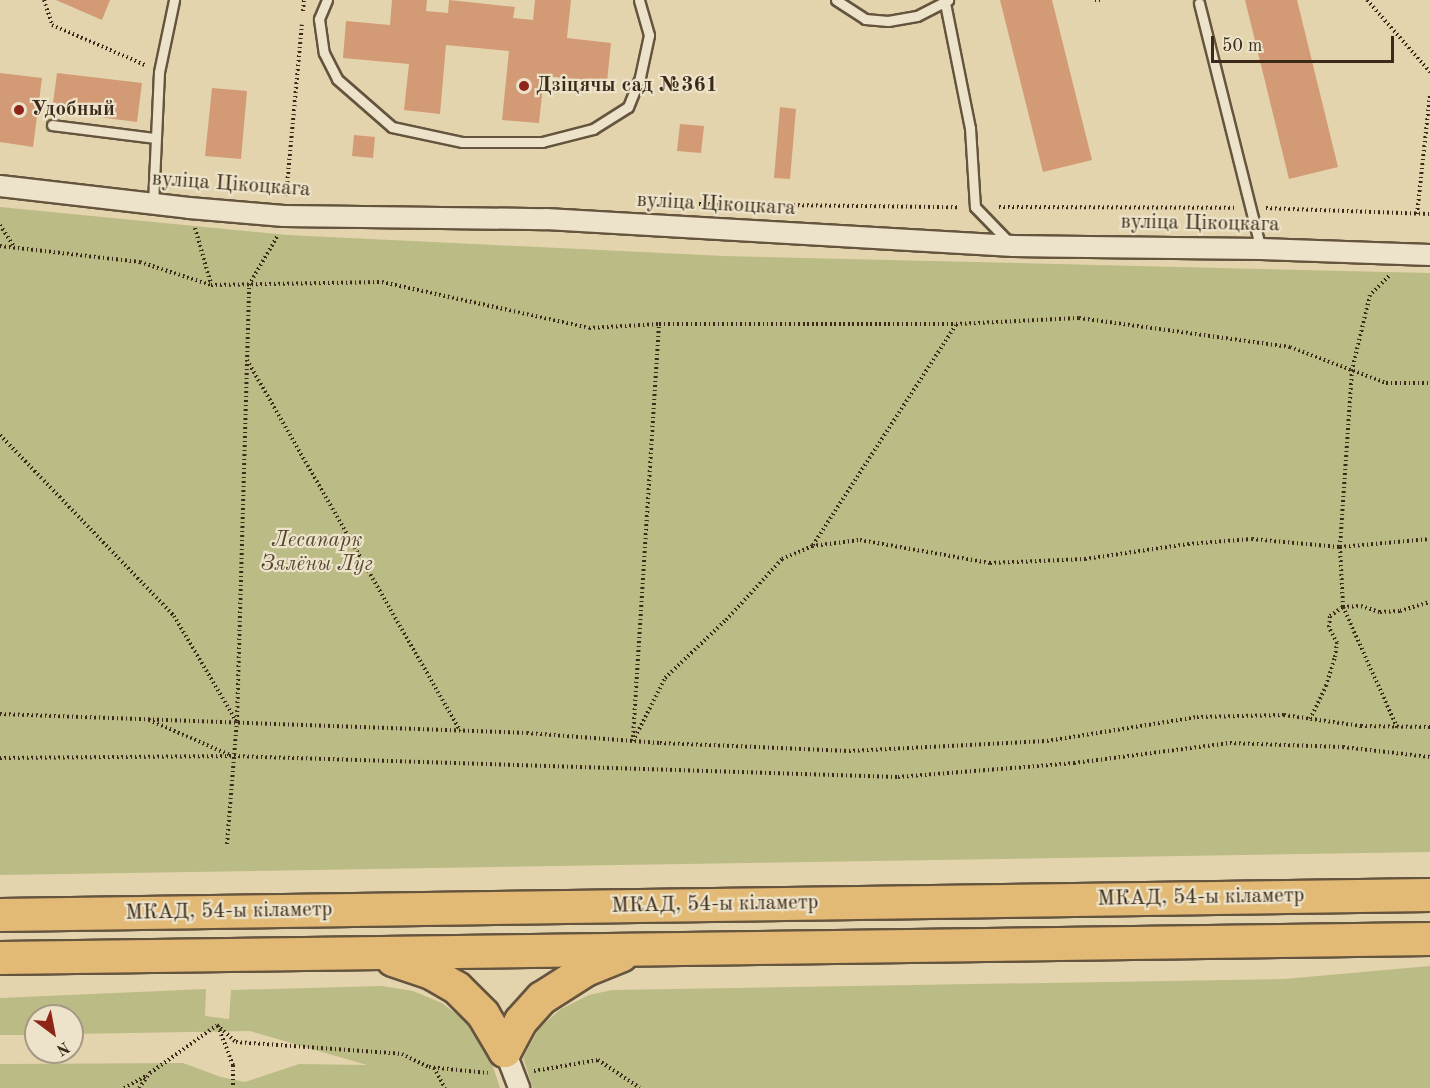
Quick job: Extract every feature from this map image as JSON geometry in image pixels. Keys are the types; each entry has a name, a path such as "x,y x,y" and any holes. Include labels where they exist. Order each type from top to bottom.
{"highway":[{"name":"МКАД, 54-ы кіламетр","path":"0,915 1430,895"},
{"name":"МКАД, 54-ы кіламетр","path":"0,958 1430,939"},
{"path":"513,1071 521,1021 542,998 586,970 633,951"},
{"path":"373,953 431,973 457,988 483,1014 513,1071"}],"street":[{"name":"вуліца Цікоцкага","path":"0,186 153,204 284,216 546,219 1013,246 1261,249 1430,255"}],"lane":[{"path":"153,204 159,72 174,0"},
{"path":"327,0 319,19 324,53 337,79 392,127 462,142 542,142 593,129 628,107 640,77 649,35 639,0"},
{"path":"836,0 866,19 888,21 917,16 946,2 970,128 975,207 1013,246"},
{"path":"1199,3 1261,249"},
{"path":"52,124 155,138"}],"path":[{"path":"44,0 52,25 159,72"},
{"path":"286,195 304,0"},
{"path":"1095,0 1100,0"},
{"path":"1367,0 1430,72"},
{"path":"1417,214 1430,94"},
{"path":"975,207 1250,208 1430,214"},
{"path":"0,225 15,248"},
{"path":"227,844 237,721 249,285 283,227"},
{"path":"0,246 140,262 211,285 382,282 589,328 659,324 956,324 1079,318 1290,347 1386,383 1430,383"},
{"path":"200,246 211,285"},
{"path":"1394,272 1370,295 1352,370 1340,547 1343,607 1397,727"},
{"path":"633,741 659,324"},
{"path":"812,546 956,324"},
{"path":"247,359 460,731"},
{"path":"0,435 174,616 237,721"},
{"path":"633,741 665,678 726,620 782,559 812,546 860,540 990,563 1085,559 1188,543 1252,539 1340,547 1430,539"},
{"path":"1310,719 1326,686 1335,657 1337,643 1329,627 1330,616 1343,607 1361,606 1380,612 1400,611 1430,602"},
{"path":"0,714 526,732 633,741 849,752 1047,741 1197,717 1284,715 1361,726 1430,727"},
{"path":"146,719 234,756"},
{"path":"0,758 234,756 897,777 1074,763 1230,743 1343,747 1430,757"},
{"path":"217,1025 236,1042 402,1054 434,1068 513,1071 598,1060 640,1088"},
{"path":"124,1088 150,1073 217,1025"},
{"path":"217,1025 233,1065 233,1088"},
{"path":"434,1068 445,1088"},
{"path":"139,1088 150,1073"}],"green space":[{"name":"Лесапарк Зялёны Луг","path":"0,207 288,235 724,256 1430,273 1430,852 0,875"},
{"path":"1430,966 1430,1088 533,1088 523,1058 539,1028 561,1009 589,995 612,990 1284,979"},
{"path":"382,986 413,991 442,1003 471,1025 489,1054 500,1088 0,1088 0,1064 183,1063 221,1077 245,1082 299,1064 367,1065 250,1031 84,1034 84,1004 24,1004 24,1035 0,1035 0,998 206,989 205,1016 229,1019 231,990"}],"building":[{"path":"56,0 110,0 102,20"},
{"path":"392,0 427,0 426,11 448,13 449,0 515,7 513,18 533,20 535,0 571,0 567,38 611,43 607,82 544,76 539,123 502,120 509,51 446,45 440,114 404,110 409,64 343,58 346,21 390,25"},
{"path":"1000,0 1052,0 1092,160 1043,172"},
{"path":"1245,0 1297,0 1338,167 1289,179"},
{"name":"Удобный","path":"0,73 42,78 33,147 0,142"},
{"path":"57,73 142,83 137,122 52,111"},
{"path":"212,88 247,91 241,159 205,156"},
{"path":"780,107 796,109 790,179 774,178"},
{"path":"680,124 704,126 701,153 677,151"},
{"path":"354,135 375,137 373,158 352,156"}],"place":[{"name":"Дзіцячы сад №361","path":"524,86"},
{"name":"Удобный","path":"19,110"}]}
